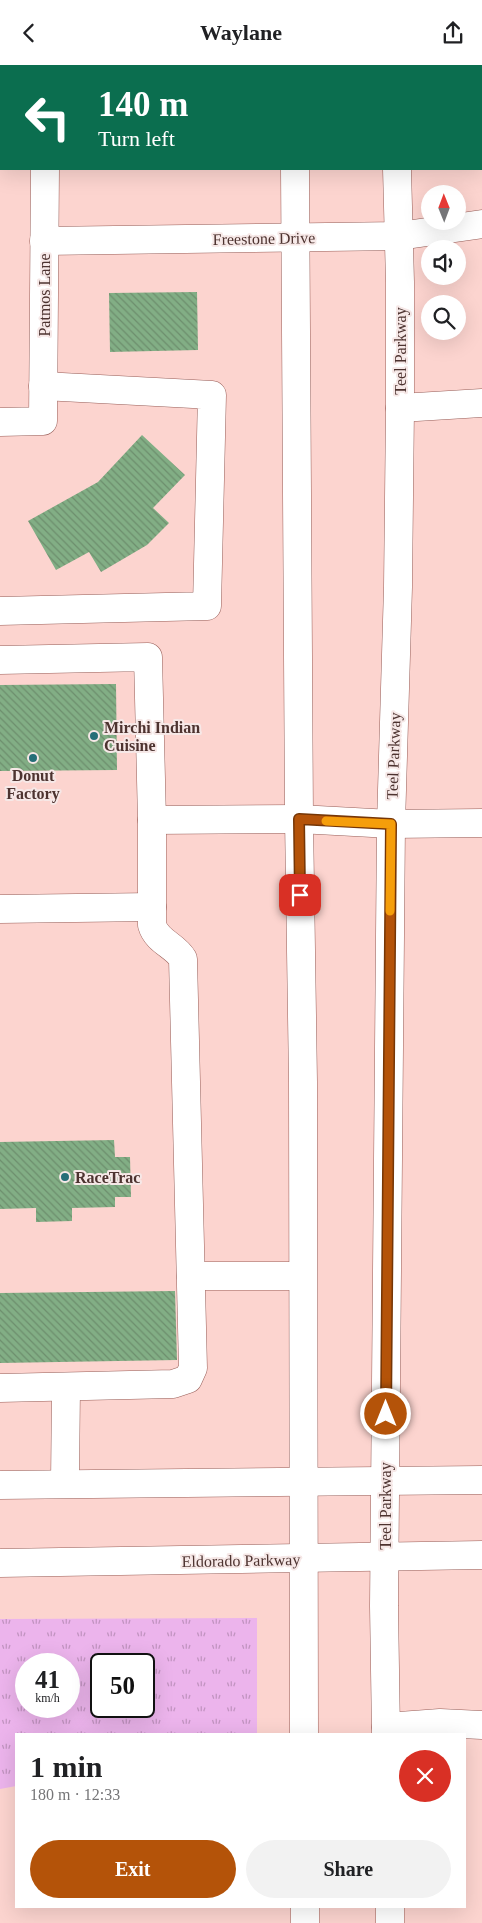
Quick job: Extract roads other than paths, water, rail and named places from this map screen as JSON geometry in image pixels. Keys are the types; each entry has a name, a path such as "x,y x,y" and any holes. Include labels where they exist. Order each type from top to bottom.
{"main road":[{"name":"Patmos Lane","path":"0,422 43,421 45,170"},
{"path":"294,170 303,1082 304,1733"},
{"name":"Teel Parkway","path":"386,1730 385,1557 391,824 398,587 400,408 397,170"},
{"name":"Freestone Drive","path":"44,241 399,236 482,224"},
{"path":"0,611 207,607 212,395 43,386"},
{"path":"400,408 482,403"},
{"path":"0,660 148,657 154,931 161,941 180,954 183,959 193,1368 188,1379 173,1384 0,1389"},
{"path":"152,820 299,819 391,824 482,823"},
{"path":"0,909 152,907"},
{"path":"191,1276 302,1276"},
{"path":"65,1483 66,1387"},
{"path":"0,1485 482,1480"},
{"name":"Eldorado Parkway","path":"0,1563 482,1555"},
{"path":"386,1730 440,1723 482,1725"},
{"path":"305,1908 305,1923"},
{"path":"390,1908 390,1923"}],"place":[{"name":"Mirchi Indian Cuisine","path":"94,736"},
{"name":"Donut Factory","path":"33,758"},
{"name":"RaceTrac","path":"65,1177"}]}
